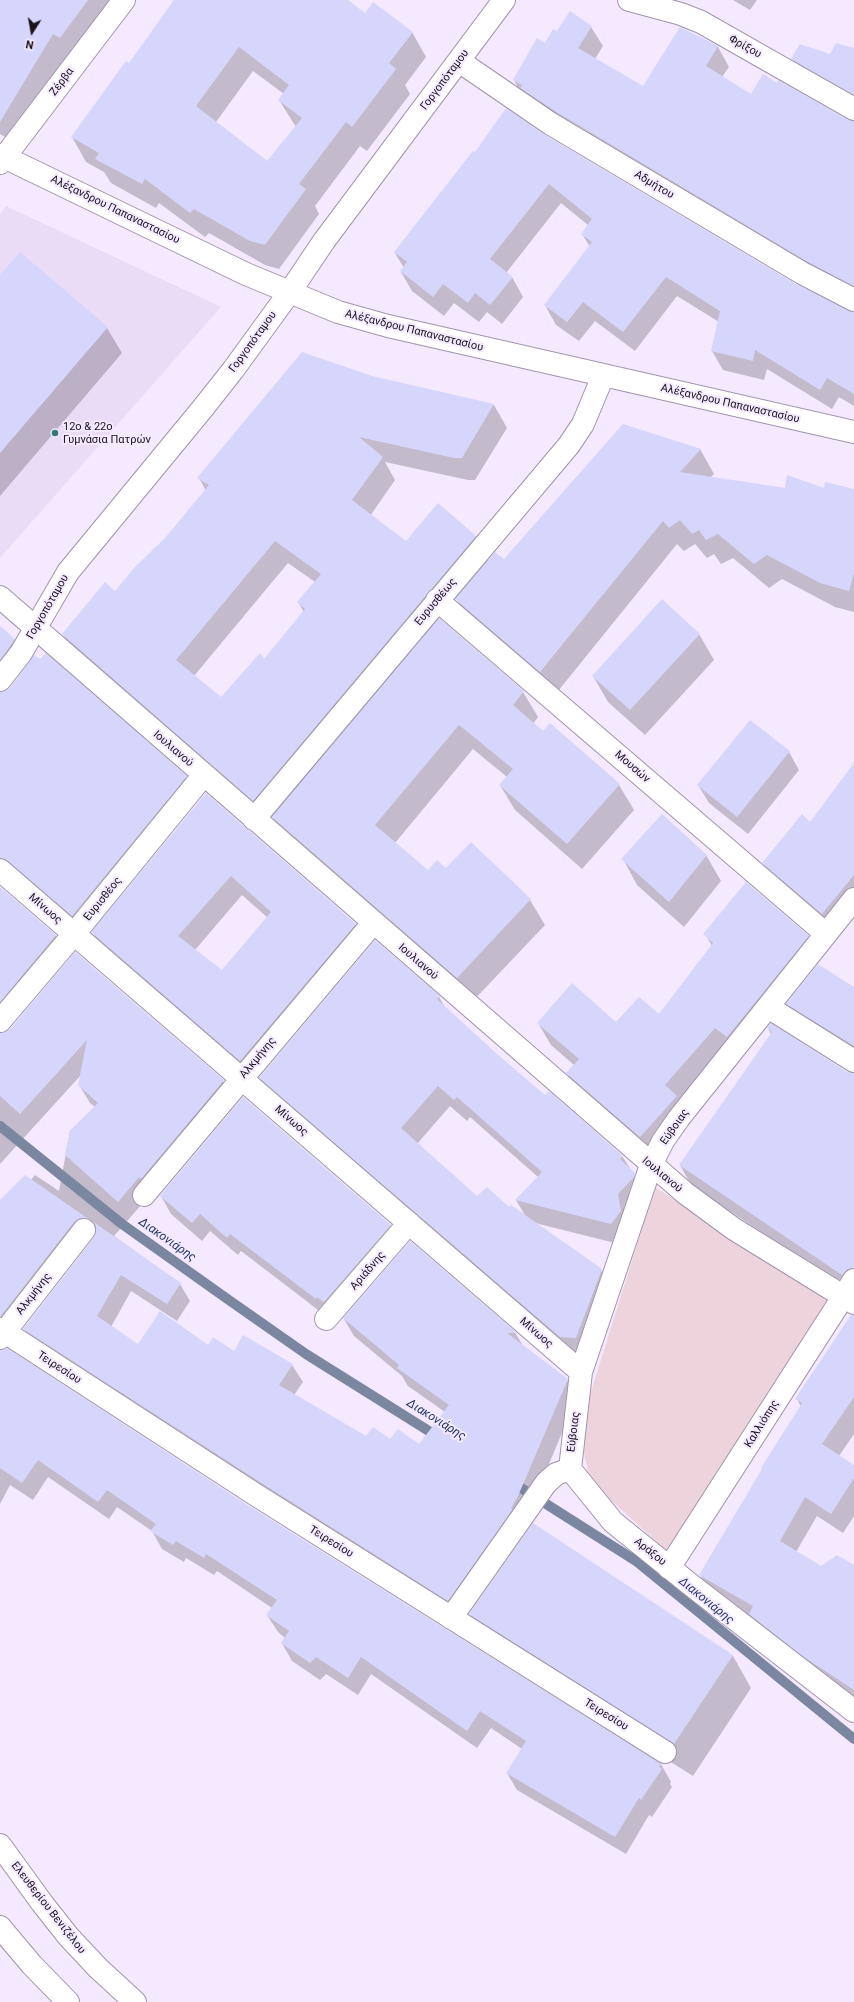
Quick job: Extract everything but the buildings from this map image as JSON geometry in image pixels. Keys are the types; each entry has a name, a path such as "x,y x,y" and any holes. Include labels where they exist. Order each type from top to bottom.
{"street":[{"name":"Ζέρβα","path":"2,159 124,0"},
{"name":"Γοργοπόταμου","path":"0,680 14,663 68,572 203,408 289,293 324,241 504,0"},
{"name":"Φρίξου","path":"629,0 675,12 701,22 854,109"},
{"name":"Αδμήτου","path":"459,61 551,124 802,273 854,300"},
{"name":"Αλέξανδρου Παπαναστασίου","path":"2,159 289,293 338,312 388,326 854,432"},
{"name":"Ευρυσθέως","path":"254,819 577,435 603,376"},
{"name":"Ιουλιανού","path":"0,597 651,1165 706,1210 850,1293"},
{"name":"Μουσών","path":"437,600 826,934"},
{"name":"Ευρισθέος","path":"0,1020 74,934 204,776"},
{"name":"Μίνωος","path":"0,870 582,1372"},
{"name":"Εύβοιας","path":"570,1469 582,1372 651,1165 679,1118 854,899"},
{"name":"Αλκμήνης","path":"144,1195 373,923"},
{"path":"768,1007 854,1061"},
{"name":"Αριάδνης","path":"326,1320 409,1224"},
{"name":"Αλκμήνης","path":"1,1333 84,1230"},
{"name":"Καλλιόπης","path":"670,1568 850,1293"},
{"name":"Τειρεσίου","path":"1,1333 665,1752"},
{"path":"451,1618 546,1483 556,1474 570,1469"},
{"name":"Αράξου","path":"570,1469 613,1522 854,1711"},
{"name":"Ελευθερίου Βενιζέλου","path":"0,1845 42,1903 82,1952 135,2002"},
{"path":"0,1926 32,1965 68,2002"}],"shaded area":[{"name":"12ο & 22ο Γυμνάσια Πατρών","path":"6,206 221,307 0,558 0,214"},
{"path":"655,1187 832,1300 668,1552 590,1481 579,1430"}],"waterway":[{"name":"Διακονιάρης","path":"0,1126 122,1224 226,1298 306,1354 440,1438"},
{"name":"Διακονιάρης","path":"510,1481 636,1561 854,1739"}],"place":[{"name":"12ο & 22ο Γυμνάσια Πατρών","path":"55,433"}]}
